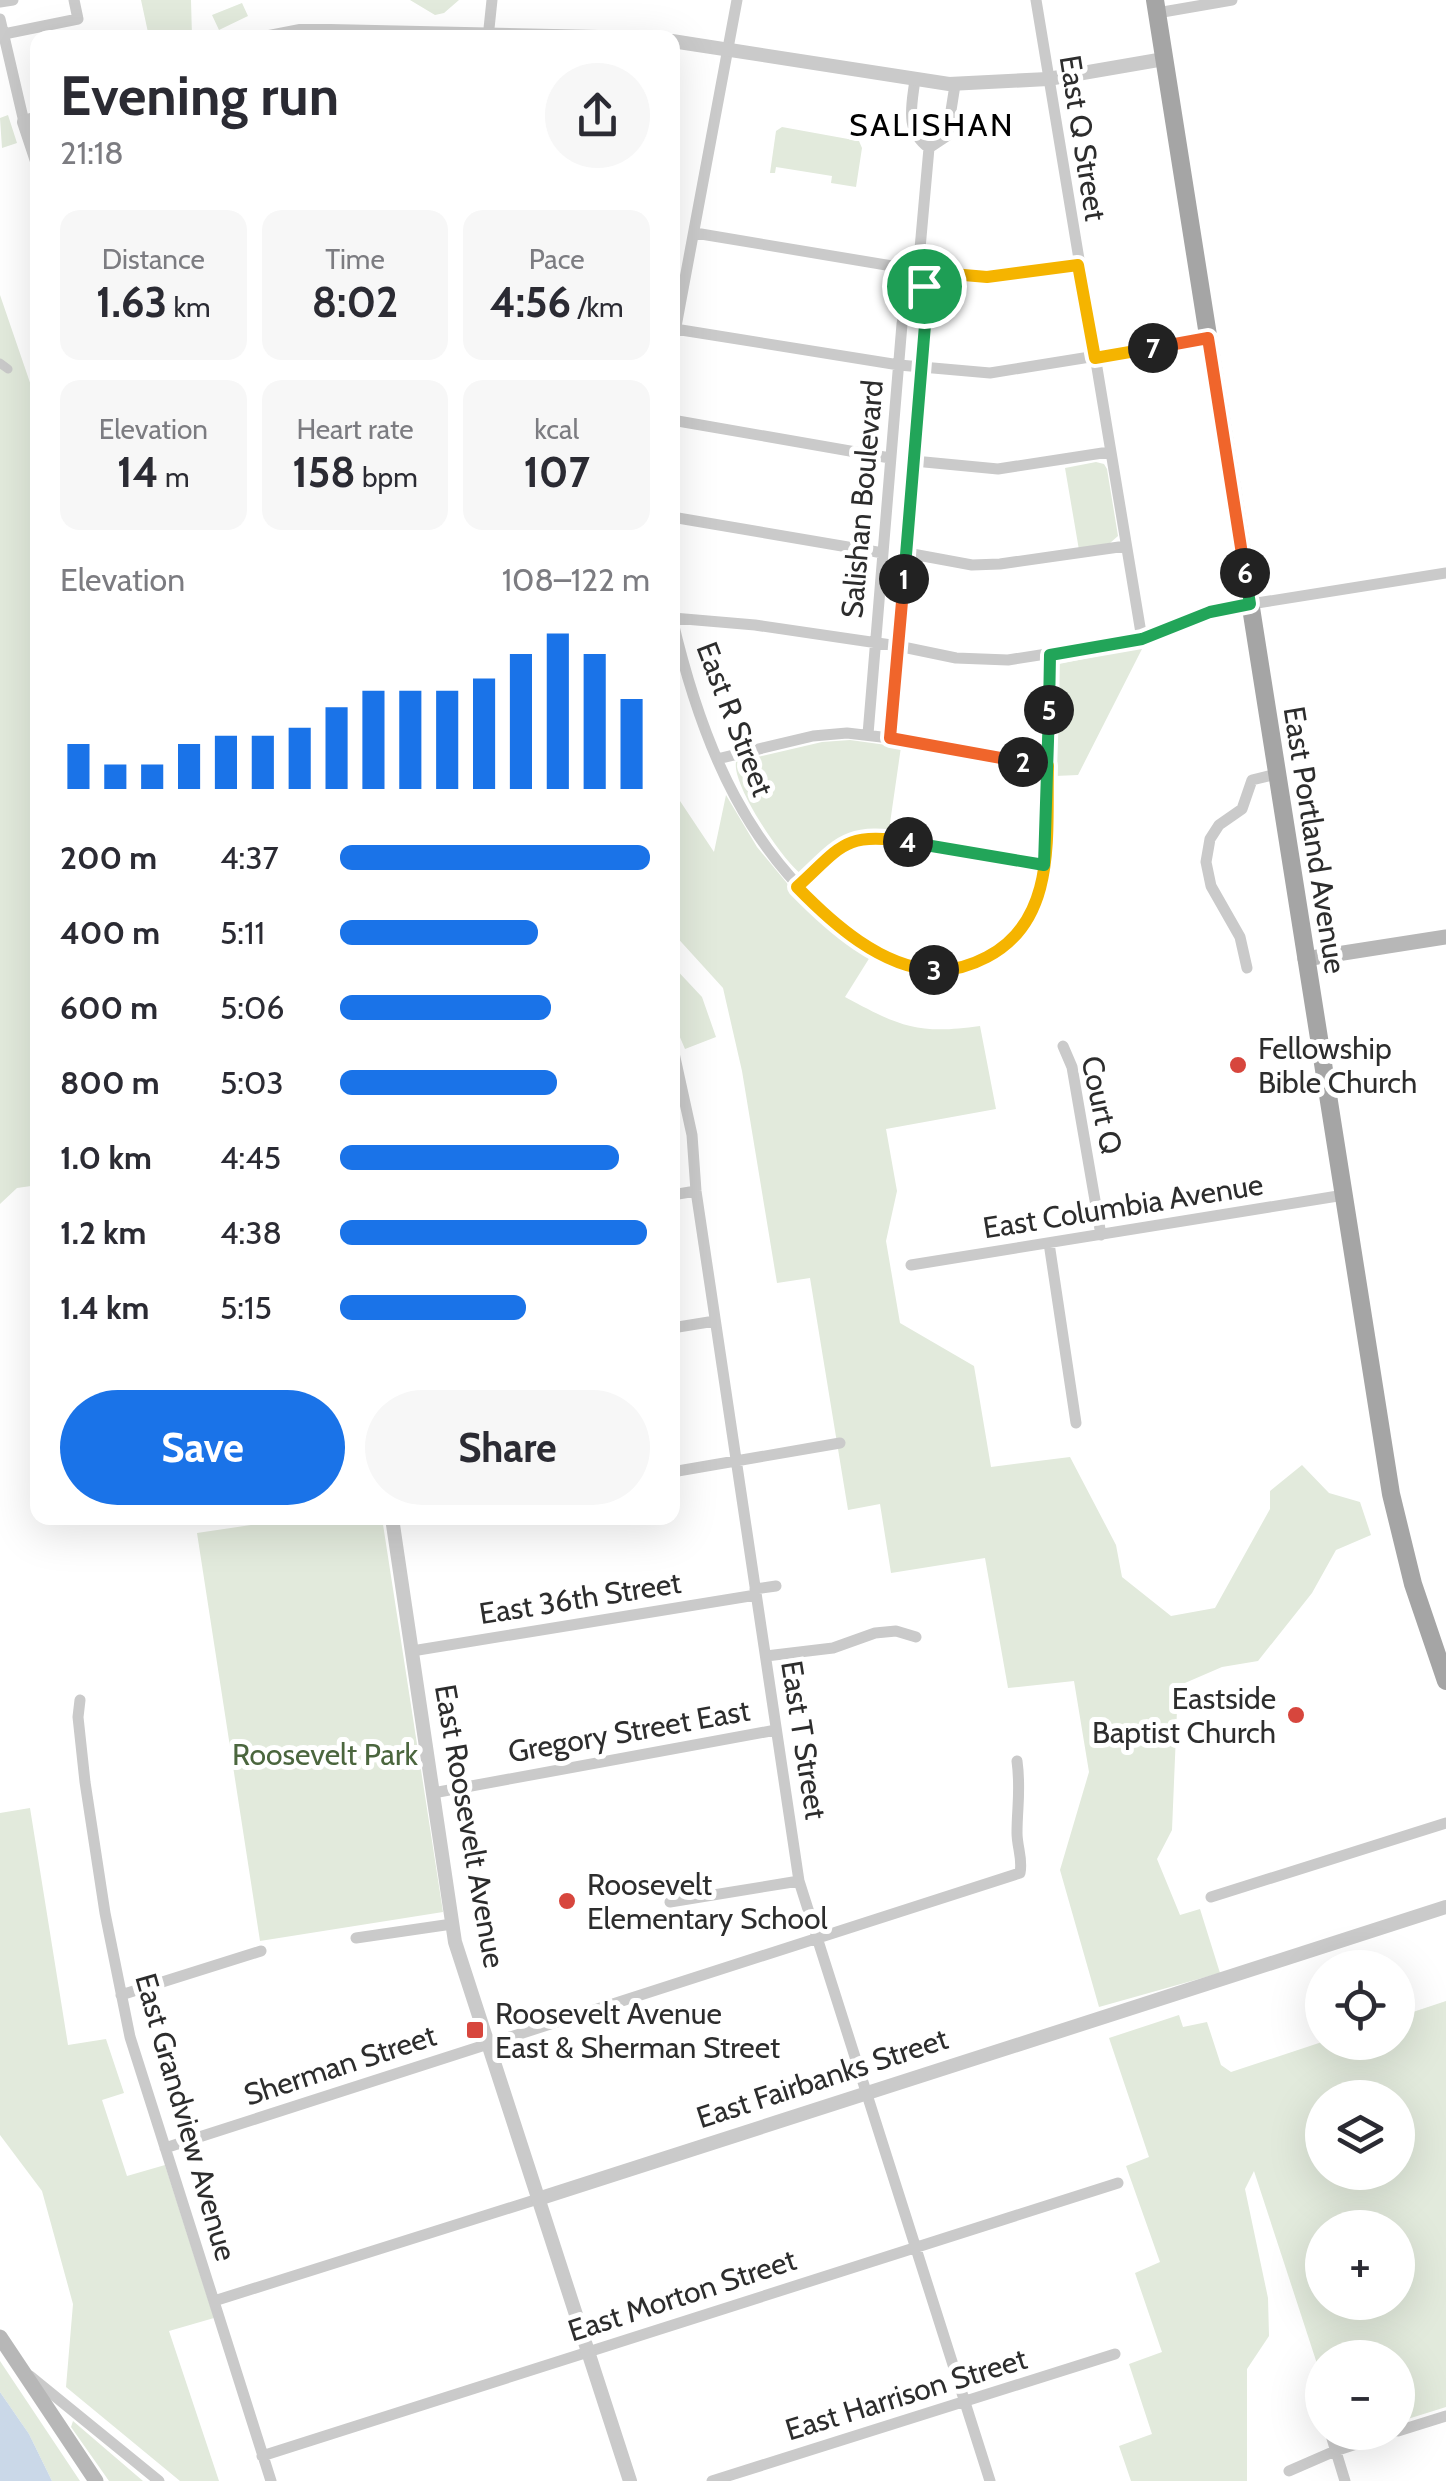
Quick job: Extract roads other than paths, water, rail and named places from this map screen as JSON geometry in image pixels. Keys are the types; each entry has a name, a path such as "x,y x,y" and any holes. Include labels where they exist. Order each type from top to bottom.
{"main road":[{"name":"East Portland Avenue","path":"1156,6 1400,1540 1446,1682"},
{"path":"1305,959 1446,937"},
{"path":"0,2337 96,2481"}],"street":[{"path":"0,2 13,0"},
{"path":"4,34 78,20 74,0"},
{"path":"489,30 492,0"},
{"path":"680,305 736,0"},
{"name":"East Q Street","path":"1036,0 1142,639"},
{"path":"1156,6 1232,0"},
{"path":"0,19 30,117"},
{"path":"680,42 955,85 1048,79 1164,59"},
{"name":"Salishan Boulevard","path":"868,734 904,313 918,271 929,148 910,122 914,79"},
{"name":"Salishan Boulevard","path":"929,148 946,136 955,85"},
{"path":"695,232 918,271 987,277 1078,265"},
{"name":"Salishan Boulevard","path":"890,738 922,368 924,286 918,271"},
{"path":"680,330 922,368 990,373 1208,338"},
{"path":"680,421 890,458"},
{"path":"914,461 998,469 1109,452"},
{"path":"680,519 882,554"},
{"path":"907,553 972,565 1126,546"},
{"path":"680,619 982,660 1050,655 1142,639 1210,612 1446,573"},
{"name":"East R Street","path":"680,651 688,684 717,759 756,835 797,887 876,952 900,964 943,971 978,962 1008,944 1034,910 1044,865"},
{"path":"797,887 841,846 868,837 1044,865 1050,655"},
{"path":"717,759 824,734 868,734 1048,766"},
{"path":"1246,968 1234,922 1211,886 1206,852 1220,826 1242,809 1252,780 1277,774"},
{"name":"Court Q","path":"1063,1046 1072,1067 1101,1235"},
{"name":"East T Street","path":"680,1083 692,1135 696,1191 799,1881 990,2481"},
{"path":"680,1194 696,1191"},
{"name":"East Columbia Avenue","path":"911,1265 1344,1195"},
{"path":"1049,1243 1076,1422"},
{"path":"680,1327 715,1321"},
{"path":"680,1471 840,1443"},
{"name":"East Roosevelt Avenue","path":"393,1525 452,1924 630,2481"},
{"name":"East 36th Street","path":"412,1652 776,1586"},
{"path":"766,1656 834,1648 875,1632 896,1631 916,1637"},
{"name":"East Grandview Avenue","path":"80,1700 78,1718 85,1782 130,2037 271,2481"},
{"name":"Gregory Street East","path":"433,1793 776,1730"},
{"name":"Sherman Street","path":"165,2148 1020,1873 1018,1761"},
{"path":"1211,1896 1446,1823"},
{"path":"670,1902 799,1881"},
{"name":"East Fairbanks Street","path":"214,2301 1446,1907"},
{"path":"356,1938 452,1924"},
{"path":"121,1996 261,1951"},
{"name":"East Morton Street","path":"262,2456 1118,2183"},
{"name":"East Harrison Street","path":"712,2481 1116,2354"},
{"path":"21,2368 159,2481"},
{"path":"1415,2426 1446,2416"},
{"path":"1289,2471 1338,2450"},
{"path":"1335,2451 1345,2481"}],"water":[{"path":"0,2392 29,2434 52,2481 0,2481"}],"place":[{"name":"Fellowship Bible Church","path":"1238,1065"},
{"name":"Eastside Baptist Church","path":"1296,1715"},
{"name":"Roosevelt Elementary School","path":"567,1901"},
{"name":"Roosevelt Avenue East & Sherman Street","path":"475,2030"}],"district":[{"name":"SALISHAN","path":"932,124"}],"park label":[{"name":"Roosevelt Park","path":"325,1754"}]}
